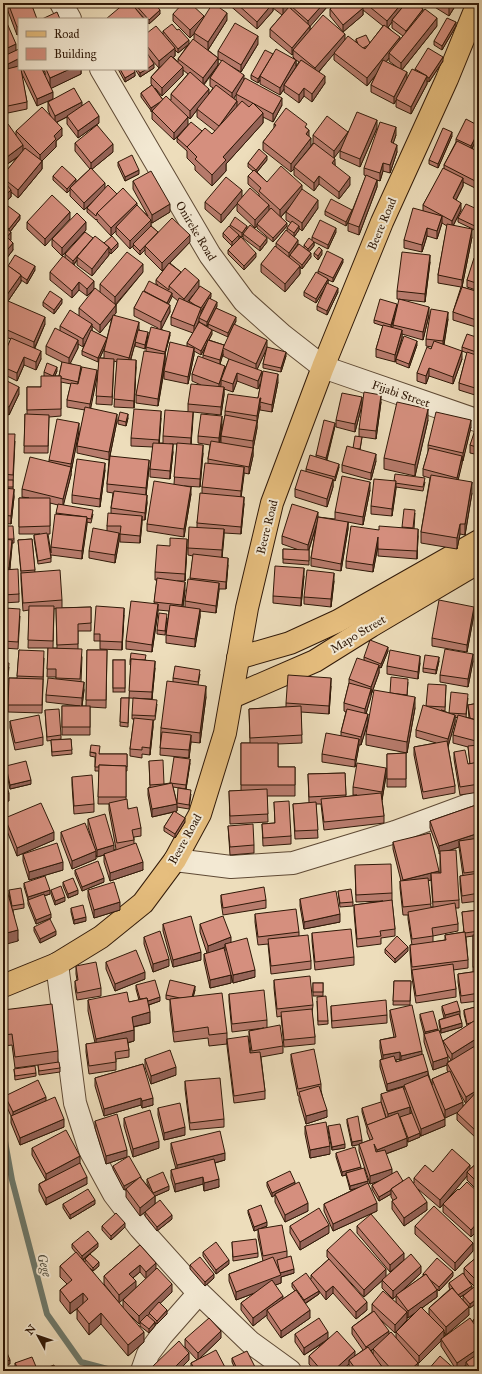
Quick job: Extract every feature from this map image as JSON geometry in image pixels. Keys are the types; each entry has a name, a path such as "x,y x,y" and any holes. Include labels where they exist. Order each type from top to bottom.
{"main road":[{"name":"Beere Road","path":"3,986 57,964 101,937 143,903 175,860 200,814 225,733 247,608 272,503 322,367 382,222 447,79 478,3"},
{"name":"Mapo Street","path":"238,658 290,643 338,621 479,541"},
{"name":"Mapo Street","path":"232,697 315,661 479,562"}],"street":[{"path":"61,3 69,18"},
{"name":"Onireke Road","path":"102,70 210,256 244,301 282,335 322,367"},
{"name":"Fijabi Street","path":"322,367 479,421"},
{"path":"175,860 231,867 293,863 395,832 479,801"},
{"path":"57,964 75,1103 90,1150 114,1194 140,1228 200,1293 250,1342 290,1371"},
{"path":"142,1371 148,1354 153,1347 200,1293"}],"building":[{"path":"8,3 31,3 37,18 18,18 17,27"},
{"path":"125,3 131,3 143,18 107,18"},
{"path":"134,3 154,3 160,10 149,20"},
{"path":"183,3 190,3 204,16 190,30 173,14"},
{"path":"213,3 227,13 208,42 194,33"},
{"path":"236,3 273,3 257,22"},
{"path":"277,3 287,3 283,8"},
{"path":"294,3 324,3 308,21 291,6"},
{"path":"337,3 360,3 363,8 343,25 330,9"},
{"path":"365,3 402,3 387,21"},
{"path":"406,3 415,3 423,9 406,31 392,20"},
{"path":"441,3 452,3 449,8"},
{"path":"289,7 310,26 292,48 270,29"},
{"path":"425,9 437,18 401,63 389,53"},
{"path":"57,12 60,18 44,18"},
{"path":"3,14 16,44 3,50"},
{"path":"323,15 345,34 315,68 293,50"},
{"path":"447,18 456,22 442,46 434,41"},
{"path":"235,23 258,36 241,65 218,51"},
{"path":"172,24 189,40 178,49 163,31"},
{"path":"384,25 400,37 367,78 334,53 348,36 365,49"},
{"path":"156,26 175,48 159,61 148,47 148,32"},
{"path":"366,35 370,43 363,48 358,44 356,39"},
{"path":"193,39 218,58 203,78 178,59"},
{"path":"428,48 443,57 429,78 415,69"},
{"path":"18,49 18,59 8,64 4,56"},
{"path":"276,49 296,60 280,88 260,76"},
{"path":"265,50 273,54 258,79 251,75"},
{"path":"148,55 154,64 148,68"},
{"path":"171,56 183,67 162,88 151,77"},
{"path":"222,60 244,75 232,93 210,78"},
{"path":"301,60 325,76 312,94 304,88 299,95 284,85"},
{"path":"383,60 407,72 394,97 371,85"},
{"path":"18,66 18,70 21,70 27,102 3,107 3,70"},
{"path":"412,69 427,76 411,107 396,99"},
{"path":"23,70 42,70 53,92 37,99"},
{"path":"46,70 68,70 50,78"},
{"path":"121,70 134,70 135,72 125,78"},
{"path":"138,70 145,70 140,73"},
{"path":"190,72 209,89 190,111 171,94"},
{"path":"245,78 282,98 273,114 236,94"},
{"path":"152,85 163,100 151,108 141,93"},
{"path":"216,85 237,101 219,126 197,109"},
{"path":"74,88 82,102 55,116 48,102"},
{"path":"166,96 188,117 174,133 152,111"},
{"path":"89,101 99,116 78,131 67,116"},
{"path":"242,101 249,107 253,103 263,113 223,157 226,160 212,175 195,159 197,157 187,147 205,128 212,134"},
{"path":"42,107 62,128 54,136 56,139 40,155 16,131"},
{"path":"286,108 307,124 305,127 309,130 306,134 311,138 291,164 263,142 276,125 274,124"},
{"path":"357,112 377,120 360,159 340,151"},
{"path":"327,116 348,132 334,151 313,135"},
{"path":"466,119 479,126 479,130 471,146 456,139"},
{"path":"191,122 202,131 187,147 177,138"},
{"path":"380,122 396,127 391,142 397,145 390,165 383,163 380,173 364,168"},
{"path":"8,124 23,145 3,160 3,128"},
{"path":"97,125 113,144 91,163 75,143"},
{"path":"443,128 452,132 438,164 429,160"},
{"path":"479,131 479,139 476,138"},
{"path":"457,141 479,152 479,183 444,165"},
{"path":"314,143 335,159 332,163 350,177 339,192 319,176 314,183 294,167"},
{"path":"25,148 42,161 18,190 3,178 3,175"},
{"path":"259,149 267,156 256,170 248,163"},
{"path":"132,155 139,170 125,177 118,162"},
{"path":"62,166 76,179 67,189 53,176"},
{"path":"281,166 302,185 280,210 259,191 261,188 248,176 254,170 267,182"},
{"path":"91,168 105,183 84,203 70,188"},
{"path":"443,168 463,178 453,198 461,203 452,221 423,205"},
{"path":"151,171 170,204 152,215 133,181"},
{"path":"366,175 377,180 359,227 348,223"},
{"path":"226,177 242,190 221,215 205,202"},
{"path":"3,180 11,190 3,197"},
{"path":"108,185 117,194 97,213 96,216 87,208"},
{"path":"123,188 137,203 111,228 97,213"},
{"path":"250,188 269,205 255,220 237,203"},
{"path":"302,189 318,200 302,223 286,212"},
{"path":"52,195 70,212 45,239 27,222"},
{"path":"331,199 352,210 346,222 325,211"},
{"path":"479,199 479,207 475,205"},
{"path":"4,203 20,215 9,229 3,225"},
{"path":"466,204 479,210 479,228 458,218"},
{"path":"137,205 151,220 130,241 116,227"},
{"path":"271,208 287,223 273,238 257,224"},
{"path":"413,208 442,216 437,231 427,228 422,245 404,240"},
{"path":"77,213 86,222 62,248 52,239"},
{"path":"235,217 247,226 242,233 230,225"},
{"path":"172,218 190,235 162,263 145,246"},
{"path":"320,220 336,228 328,245 312,237"},
{"path":"292,221 299,226 294,233 287,228"},
{"path":"447,224 472,229 462,280 438,275"},
{"path":"250,225 267,238 260,247 243,234"},
{"path":"3,226 11,232 7,237 13,243 3,255"},
{"path":"151,226 158,232 140,251 133,244"},
{"path":"229,226 239,235 232,242 223,233"},
{"path":"286,230 298,240 289,253 276,243"},
{"path":"85,232 93,238 73,261 65,254"},
{"path":"95,236 109,247 92,269 77,257"},
{"path":"112,236 118,243 111,250 104,243"},
{"path":"241,237 256,253 244,266 228,250"},
{"path":"309,238 314,242 308,249 304,245"},
{"path":"299,244 311,253 302,265 290,255"},
{"path":"275,246 300,266 285,284 261,264"},
{"path":"319,247 322,250 318,256 314,253"},
{"path":"327,251 343,259 333,278 318,271"},
{"path":"127,252 143,264 115,297 100,284"},
{"path":"402,252 430,255 425,294 397,291"},
{"path":"15,255 35,266 27,280 8,266"},
{"path":"63,256 94,281 87,289 79,282 72,291 50,272"},
{"path":"474,258 479,260 479,284 467,280"},
{"path":"3,262 21,275 4,299 3,298"},
{"path":"169,263 181,272 169,286 169,290 156,280"},
{"path":"185,268 199,280 184,299 169,286"},
{"path":"316,272 328,279 316,299 304,292"},
{"path":"149,281 172,293 167,303 144,291"},
{"path":"327,283 338,288 327,311 317,306"},
{"path":"200,286 211,293 201,308 189,301"},
{"path":"462,287 479,292 479,321 453,312"},
{"path":"95,288 116,305 100,325 79,308"},
{"path":"50,291 62,299 54,310 43,302"},
{"path":"143,291 170,305 161,322 134,308"},
{"path":"179,298 201,308 194,326 171,317"},
{"path":"209,298 217,302 207,322 199,318"},
{"path":"380,299 397,304 391,325 374,320"},
{"path":"399,299 429,307 423,332 393,325"},
{"path":"8,301 45,317 34,342 3,328 3,314"},
{"path":"216,308 236,317 228,333 208,324"},
{"path":"431,309 448,312 443,341 426,339"},
{"path":"70,310 92,324 83,339 60,326"},
{"path":"113,315 139,322 129,358 104,351"},
{"path":"199,322 212,330 201,351 187,343"},
{"path":"234,324 267,340 256,364 223,348"},
{"path":"383,325 402,330 395,355 376,349"},
{"path":"151,327 170,332 165,352 146,347"},
{"path":"55,328 78,340 69,358 46,346"},
{"path":"91,330 107,338 98,358 82,351"},
{"path":"138,330 148,332 145,345 135,342"},
{"path":"467,334 479,338 479,353 462,347"},
{"path":"404,336 417,341 409,364 396,359"},
{"path":"3,337 6,339 3,344"},
{"path":"11,338 41,351 36,362 24,357 17,373 3,367 3,357"},
{"path":"208,340 224,345 220,360 203,355"},
{"path":"434,341 462,351 453,377 429,368 426,376 417,373 427,347 431,349"},
{"path":"170,342 194,348 188,377 164,371"},
{"path":"267,347 286,352 281,368 263,364"},
{"path":"144,351 165,354 158,399 136,395"},
{"path":"467,352 479,356 479,374 475,388 459,383"},
{"path":"198,356 225,366 219,384 192,374"},
{"path":"99,358 114,359 112,397 96,396"},
{"path":"117,359 136,360 134,401 114,399"},
{"path":"229,359 262,371 258,381 237,373 233,384 221,380"},
{"path":"62,362 81,366 78,382 61,378 61,376 59,376"},
{"path":"47,363 57,367 53,376 44,372"},
{"path":"82,367 97,370 90,404 67,400 71,383 78,384"},
{"path":"263,371 278,374 272,405 260,402 260,398 257,416 225,411 228,394 258,398"},
{"path":"41,376 61,376 61,409 27,410 27,387 41,387"},
{"path":"3,379 19,387 9,407 3,405"},
{"path":"191,384 224,387 221,407 188,404"},
{"path":"364,392 381,395 376,431 359,429"},
{"path":"342,393 362,397 355,424 336,420"},
{"path":"397,402 428,409 415,465 384,458"},
{"path":"3,407 7,408 3,422"},
{"path":"85,407 117,414 109,452 77,446"},
{"path":"134,409 161,411 159,440 131,438"},
{"path":"165,410 193,412 191,438 163,436"},
{"path":"120,412 128,414 126,422 118,420"},
{"path":"436,412 471,420 463,453 428,445"},
{"path":"25,414 49,415 48,446 24,446"},
{"path":"201,414 222,416 219,438 198,436"},
{"path":"225,415 257,421 253,441 221,436"},
{"path":"57,419 79,423 71,464 49,460"},
{"path":"324,420 335,423 326,458 316,455"},
{"path":"476,427 479,428 479,448 470,445"},
{"path":"3,434 15,434 13,475 3,474"},
{"path":"355,436 362,437 360,449 353,448"},
{"path":"211,441 253,448 249,467 208,459"},
{"path":"153,443 173,444 170,471 150,469"},
{"path":"177,443 203,445 200,479 174,477"},
{"path":"347,446 376,454 371,473 342,465"},
{"path":"429,448 462,456 457,478 423,469"},
{"path":"310,455 339,464 335,477 306,469"},
{"path":"110,456 149,460 146,488 107,484"},
{"path":"30,457 71,467 63,499 22,489"},
{"path":"77,459 105,463 100,499 72,495"},
{"path":"205,463 244,467 241,491 202,487"},
{"path":"301,470 333,479 327,499 295,489"},
{"path":"395,474 425,478 423,487 395,483"},
{"path":"431,475 472,482 465,524 460,524 457,538 421,532"},
{"path":"342,476 370,482 363,517 335,512"},
{"path":"374,479 396,481 392,509 371,506"},
{"path":"3,480 13,480 13,487 3,487"},
{"path":"154,481 191,487 184,529 147,524"},
{"path":"3,488 14,489 11,516 3,515"},
{"path":"479,489 479,508 476,508"},
{"path":"114,491 147,495 145,513 111,508"},
{"path":"200,493 244,497 241,527 197,523"},
{"path":"19,498 50,498 50,526 19,527"},
{"path":"58,504 93,510 91,519 86,518 87,517 56,513"},
{"path":"292,504 318,512 308,545 282,536"},
{"path":"404,509 415,510 413,528 402,527"},
{"path":"108,513 142,516 140,536 120,534 121,526 107,526"},
{"path":"55,514 87,517 82,551 51,547"},
{"path":"318,517 348,522 341,564 311,558"},
{"path":"5,526 13,526 14,539 6,539"},
{"path":"351,526 379,530 379,526 418,529 417,551 378,549 378,537 373,565 346,561"},
{"path":"189,527 224,529 222,550 188,548"},
{"path":"93,528 119,533 115,555 89,551"},
{"path":"47,533 51,558 38,561 34,535"},
{"path":"170,538 187,539 185,574 155,572 157,545 170,546"},
{"path":"3,539 12,540 9,568 3,568"},
{"path":"32,539 35,570 21,571 18,540"},
{"path":"283,549 309,550 309,561 283,559"},
{"path":"193,554 228,558 226,582 190,578"},
{"path":"275,566 304,568 301,598 273,596"},
{"path":"18,569 19,594 3,595 3,570"},
{"path":"60,570 62,600 23,603 21,573"},
{"path":"307,570 334,573 331,599 304,597"},
{"path":"157,578 185,582 182,605 154,602"},
{"path":"188,579 219,583 216,606 185,601"},
{"path":"439,600 474,607 467,645 432,638"},
{"path":"131,601 158,604 152,645 126,641"},
{"path":"170,605 200,609 195,639 166,635"},
{"path":"29,606 54,606 53,641 28,640"},
{"path":"96,606 124,608 122,642 100,641 100,634 94,634"},
{"path":"91,607 91,623 78,624 78,644 57,645 56,608"},
{"path":"5,608 20,609 18,642 3,641 3,618"},
{"path":"159,613 167,614 165,631 157,630"},
{"path":"370,640 388,647 381,664 364,657"},
{"path":"48,648 82,649 80,679 56,678 56,669 47,669"},
{"path":"445,649 473,654 468,679 440,675"},
{"path":"19,650 44,651 43,677 17,676"},
{"path":"87,650 107,650 106,700 86,700"},
{"path":"390,650 420,656 418,672 387,666"},
{"path":"131,653 146,655 145,660 131,659 130,661"},
{"path":"425,655 439,657 436,670 423,668"},
{"path":"357,658 379,665 371,687 349,679"},
{"path":"131,659 155,661 152,692 129,691"},
{"path":"113,660 125,660 125,688 113,688"},
{"path":"3,663 9,663 7,684 3,683"},
{"path":"175,666 200,670 198,682 173,678"},
{"path":"288,675 331,678 329,706 286,703"},
{"path":"391,677 408,679 407,695 390,693"},
{"path":"9,678 43,679 42,705 8,705"},
{"path":"48,678 84,682 82,698 46,695"},
{"path":"167,681 206,686 200,733 161,728"},
{"path":"349,683 371,689 365,709 344,703"},
{"path":"428,684 446,685 445,707 426,706"},
{"path":"374,690 415,697 407,742 366,734"},
{"path":"451,692 468,694 466,714 449,713"},
{"path":"121,698 129,698 128,723 120,722"},
{"path":"133,698 157,700 155,716 132,715"},
{"path":"479,703 479,721 470,718 468,705"},
{"path":"423,705 455,715 448,739 416,730"},
{"path":"62,706 90,706 90,727 62,727"},
{"path":"301,706 302,735 250,738 249,709"},
{"path":"59,709 61,735 47,737 45,710"},
{"path":"347,709 368,714 361,737 341,732"},
{"path":"39,715 43,737 15,743 10,721"},
{"path":"458,715 479,721 476,741 453,735"},
{"path":"134,718 153,720 150,748 142,747 142,750 130,749"},
{"path":"162,732 191,735 189,750 160,748"},
{"path":"326,733 359,739 355,760 322,754"},
{"path":"71,739 72,750 52,752 51,740"},
{"path":"447,741 455,786 423,792 414,747"},
{"path":"241,743 278,743 278,767 295,767 295,785 241,785"},
{"path":"91,745 100,746 99,754 127,754 127,767 99,765 99,767 95,767 96,753 90,752"},
{"path":"479,745 479,762 470,764 468,746"},
{"path":"465,750 468,764 479,762 479,784 460,787 454,752"},
{"path":"406,753 406,779 387,779 387,754"},
{"path":"174,757 190,759 186,785 170,783"},
{"path":"163,760 164,784 150,785 149,761"},
{"path":"26,761 31,780 10,785 6,766"},
{"path":"357,763 386,768 382,792 353,787"},
{"path":"99,765 126,766 126,797 98,797"},
{"path":"345,773 346,795 309,797 308,774"},
{"path":"92,775 94,804 74,806 72,777"},
{"path":"3,777 9,793 3,796"},
{"path":"172,783 177,804 152,809 148,788"},
{"path":"178,788 191,790 189,805 177,803"},
{"path":"267,789 268,814 230,816 229,791"},
{"path":"381,793 384,816 324,822 321,799"},
{"path":"127,799 128,809 137,807 141,828 132,830 134,840 117,843 109,803"},
{"path":"289,801 291,836 263,838 262,824 275,823 274,802"},
{"path":"316,802 318,830 295,831 293,804"},
{"path":"41,803 54,832 17,848 5,818"},
{"path":"479,804 479,833 439,846 430,821"},
{"path":"174,811 185,818 175,834 164,827"},
{"path":"105,814 114,845 97,850 88,819"},
{"path":"85,823 96,851 72,861 61,832"},
{"path":"253,824 254,845 230,847 228,826"},
{"path":"430,833 439,871 403,880 393,842"},
{"path":"479,838 479,871 464,873 459,841"},
{"path":"57,843 63,862 29,872 23,854"},
{"path":"136,843 143,862 110,873 104,854"},
{"path":"456,850 459,900 433,902 431,873 441,873 440,851"},
{"path":"98,861 104,878 82,887 75,870"},
{"path":"391,864 392,893 356,895 355,865"},
{"path":"479,873 479,893 462,896 460,876"},
{"path":"3,876 18,930 3,934"},
{"path":"45,876 50,890 28,897 24,883"},
{"path":"73,878 78,890 68,894 63,882"},
{"path":"428,878 431,904 403,907 400,881"},
{"path":"114,882 120,902 94,910 88,890"},
{"path":"61,886 65,897 55,901 51,890"},
{"path":"264,887 266,900 223,908 221,895"},
{"path":"21,888 24,904 12,906 9,890"},
{"path":"351,889 353,902 340,903 338,891"},
{"path":"336,891 340,914 304,922 300,899"},
{"path":"44,894 51,914 36,920 28,900"},
{"path":"392,900 395,929 380,931 381,936 357,939 354,905"},
{"path":"455,903 458,924 432,928 433,936 412,939 408,912"},
{"path":"83,905 86,917 74,920 71,908"},
{"path":"296,909 299,932 258,937 255,914"},
{"path":"479,910 479,931 465,933 462,912"},
{"path":"191,916 201,952 173,960 163,924"},
{"path":"223,916 231,937 208,946 200,924"},
{"path":"50,919 56,931 40,939 34,927"},
{"path":"351,929 354,957 315,962 312,933"},
{"path":"160,931 169,959 153,964 144,937"},
{"path":"465,932 468,960 412,967 410,945 446,940 445,935"},
{"path":"308,935 311,961 271,966 268,939"},
{"path":"473,935 479,935 479,967 473,967"},
{"path":"397,936 408,947 395,959 385,949"},
{"path":"247,938 255,970 233,975 225,944"},
{"path":"224,948 231,975 210,980 204,954"},
{"path":"136,950 145,972 115,984 106,962"},
{"path":"96,962 101,988 77,993 75,981 78,980 76,966"},
{"path":"453,964 456,989 416,996 412,970"},
{"path":"479,971 479,993 461,996 458,974"},
{"path":"310,976 313,1005 277,1009 274,980"},
{"path":"155,980 160,997 148,1001 147,998 140,999 136,985"},
{"path":"170,980 195,986 192,997 180,998 166,995"},
{"path":"394,981 411,981 410,1001 393,1001"},
{"path":"313,983 323,983 323,992 313,992"},
{"path":"264,990 267,1020 232,1024 229,994"},
{"path":"127,992 129,1002 147,998 150,1012 132,1017 134,1030 96,1039 88,1000"},
{"path":"222,993 227,1033 209,1035 208,1027 174,1032 170,999"},
{"path":"326,996 328,1021 318,1021 317,997"},
{"path":"386,1000 387,1015 332,1021 331,1006"},
{"path":"457,1001 460,1011 445,1015 442,1006"},
{"path":"52,1004 58,1051 15,1057 12,1034 4,1035 3,1010"},
{"path":"412,1005 422,1051 401,1056 400,1052 383,1055 380,1040 396,1037 390,1010"},
{"path":"479,1006 479,1021 477,1019 467,1024 464,1010"},
{"path":"312,1009 315,1037 284,1040 281,1012"},
{"path":"433,1011 438,1029 425,1032 420,1014"},
{"path":"459,1014 462,1023 441,1029 439,1020"},
{"path":"477,1019 479,1022 479,1037 452,1054 443,1041"},
{"path":"280,1025 283,1046 252,1051 249,1031"},
{"path":"439,1030 448,1057 433,1062 424,1034"},
{"path":"248,1036 250,1053 260,1052 265,1091 234,1096 227,1039"},
{"path":"127,1038 129,1050 115,1052 116,1062 89,1066 86,1044"},
{"path":"479,1039 479,1048 475,1043"},
{"path":"475,1046 479,1054 479,1089 466,1097 447,1063"},
{"path":"314,1049 321,1084 298,1089 291,1054"},
{"path":"170,1050 176,1067 151,1076 145,1059"},
{"path":"423,1054 428,1071 387,1084 380,1060 394,1056 396,1062"},
{"path":"59,1062 60,1068 39,1071 38,1065"},
{"path":"143,1064 153,1098 142,1101 141,1098 104,1109 95,1078"},
{"path":"35,1066 36,1073 15,1076 14,1069"},
{"path":"450,1071 463,1102 445,1110 432,1079"},
{"path":"428,1075 445,1119 421,1129 404,1085"},
{"path":"220,1078 224,1119 190,1123 185,1081"},
{"path":"38,1080 46,1097 13,1112 5,1096"},
{"path":"319,1086 327,1110 306,1116 299,1092"},
{"path":"403,1087 410,1107 388,1114 381,1094"},
{"path":"479,1089 479,1128 476,1131 457,1113"},
{"path":"55,1097 64,1119 20,1138 11,1116"},
{"path":"381,1102 386,1118 367,1125 362,1108"},
{"path":"180,1103 185,1127 164,1133 158,1108"},
{"path":"150,1110 159,1141 133,1149 124,1118"},
{"path":"398,1113 407,1138 377,1150 374,1144 376,1152 385,1150 392,1169 370,1176 359,1144 373,1139 367,1125"},
{"path":"412,1113 420,1133 408,1138 400,1117"},
{"path":"117,1114 127,1150 106,1156 95,1121"},
{"path":"358,1116 362,1140 352,1142 347,1119"},
{"path":"326,1122 330,1146 310,1150 305,1126"},
{"path":"340,1124 345,1144 332,1147 328,1126"},
{"path":"66,1130 80,1156 46,1174 32,1148"},
{"path":"220,1131 225,1153 177,1165 171,1143"},
{"path":"355,1147 361,1167 342,1172 336,1153"},
{"path":"452,1149 470,1165 440,1200 414,1178 425,1165 433,1172"},
{"path":"129,1156 141,1177 124,1186 113,1166"},
{"path":"214,1159 219,1179 204,1183 203,1177 175,1184 171,1170"},
{"path":"479,1161 479,1184 467,1172"},
{"path":"80,1163 87,1177 46,1198 39,1184"},
{"path":"364,1168 368,1181 350,1186 346,1173"},
{"path":"290,1171 295,1182 272,1193 267,1182"},
{"path":"397,1171 403,1181 379,1197 372,1185"},
{"path":"163,1172 169,1186 153,1193 147,1179"},
{"path":"140,1177 155,1196 140,1208 126,1189"},
{"path":"409,1177 427,1202 404,1218 392,1201 397,1198 391,1189"},
{"path":"299,1182 308,1203 285,1215 275,1194"},
{"path":"467,1182 479,1193 479,1221 471,1230 443,1204"},
{"path":"368,1183 377,1203 333,1224 324,1204"},
{"path":"88,1189 95,1200 70,1215 63,1204"},
{"path":"160,1200 172,1215 157,1227 145,1212"},
{"path":"261,1205 267,1222 254,1227 248,1210"},
{"path":"434,1206 473,1243 455,1263 415,1226"},
{"path":"319,1208 329,1225 300,1242 290,1226"},
{"path":"116,1213 125,1223 111,1236 102,1226"},
{"path":"371,1214 404,1253 390,1265 357,1226"},
{"path":"282,1225 287,1251 263,1256 258,1229"},
{"path":"479,1225 479,1232 476,1227"},
{"path":"350,1229 386,1269 364,1290 327,1250"},
{"path":"88,1231 98,1243 82,1256 72,1244"},
{"path":"256,1239 258,1253 233,1257 232,1242"},
{"path":"216,1242 229,1260 216,1270 203,1252"},
{"path":"140,1245 156,1263 146,1272 140,1265 129,1274 136,1281 119,1295 104,1276"},
{"path":"76,1252 144,1332 128,1345 101,1313 89,1324 77,1309 88,1299 83,1293 70,1303 60,1290 72,1280 60,1266"},
{"path":"90,1254 99,1262 93,1268 85,1259"},
{"path":"411,1254 421,1266 393,1291 382,1280"},
{"path":"479,1255 479,1276 475,1279 464,1268"},
{"path":"291,1256 294,1269 280,1273 277,1260"},
{"path":"200,1257 214,1274 205,1282 190,1265"},
{"path":"273,1257 281,1275 236,1292 229,1274"},
{"path":"437,1258 453,1272 439,1287 429,1279 426,1274 423,1274"},
{"path":"329,1259 367,1302 356,1312 333,1286 326,1292 311,1275"},
{"path":"157,1268 172,1284 139,1316 123,1300"},
{"path":"306,1273 319,1291 304,1300 292,1283"},
{"path":"463,1273 472,1286 458,1295 449,1283"},
{"path":"426,1274 437,1290 408,1311 396,1295"},
{"path":"272,1280 283,1296 253,1318 241,1303"},
{"path":"474,1287 479,1293 479,1297 470,1304 463,1296"},
{"path":"452,1288 469,1307 446,1327 429,1308"},
{"path":"296,1290 310,1310 281,1331 267,1310"},
{"path":"383,1291 407,1312 395,1325 372,1304"},
{"path":"159,1302 167,1310 157,1321 149,1313"},
{"path":"421,1307 444,1330 419,1356 396,1332"},
{"path":"374,1311 389,1331 366,1347 352,1327"},
{"path":"147,1315 155,1322 149,1329 140,1322"},
{"path":"479,1315 479,1328 473,1320"},
{"path":"209,1318 221,1331 198,1353 185,1339"},
{"path":"319,1318 328,1332 304,1348 295,1334"},
{"path":"470,1318 479,1331 479,1348 457,1363 441,1339"},
{"path":"337,1331 355,1351 333,1371 322,1371 309,1356"},
{"path":"391,1332 418,1363 409,1371 393,1371 373,1349"},
{"path":"179,1341 189,1353 171,1371 156,1371 152,1367"},
{"path":"368,1347 385,1371 357,1371 349,1360"},
{"path":"5,1348 10,1360 3,1362 3,1349"},
{"path":"216,1350 227,1371 189,1371 194,1368 191,1363"},
{"path":"247,1351 255,1367 247,1371 238,1371 232,1358"},
{"path":"479,1353 479,1371 472,1371 466,1362"},
{"path":"440,1356 457,1371 427,1371"},
{"path":"32,1357 37,1369 34,1371 19,1371 15,1363"},
{"path":"54,1365 56,1371 39,1371"}],"waterway":[{"name":"Gege","path":"3,1130 12,1180 47,1314 81,1362 115,1371"}]}
